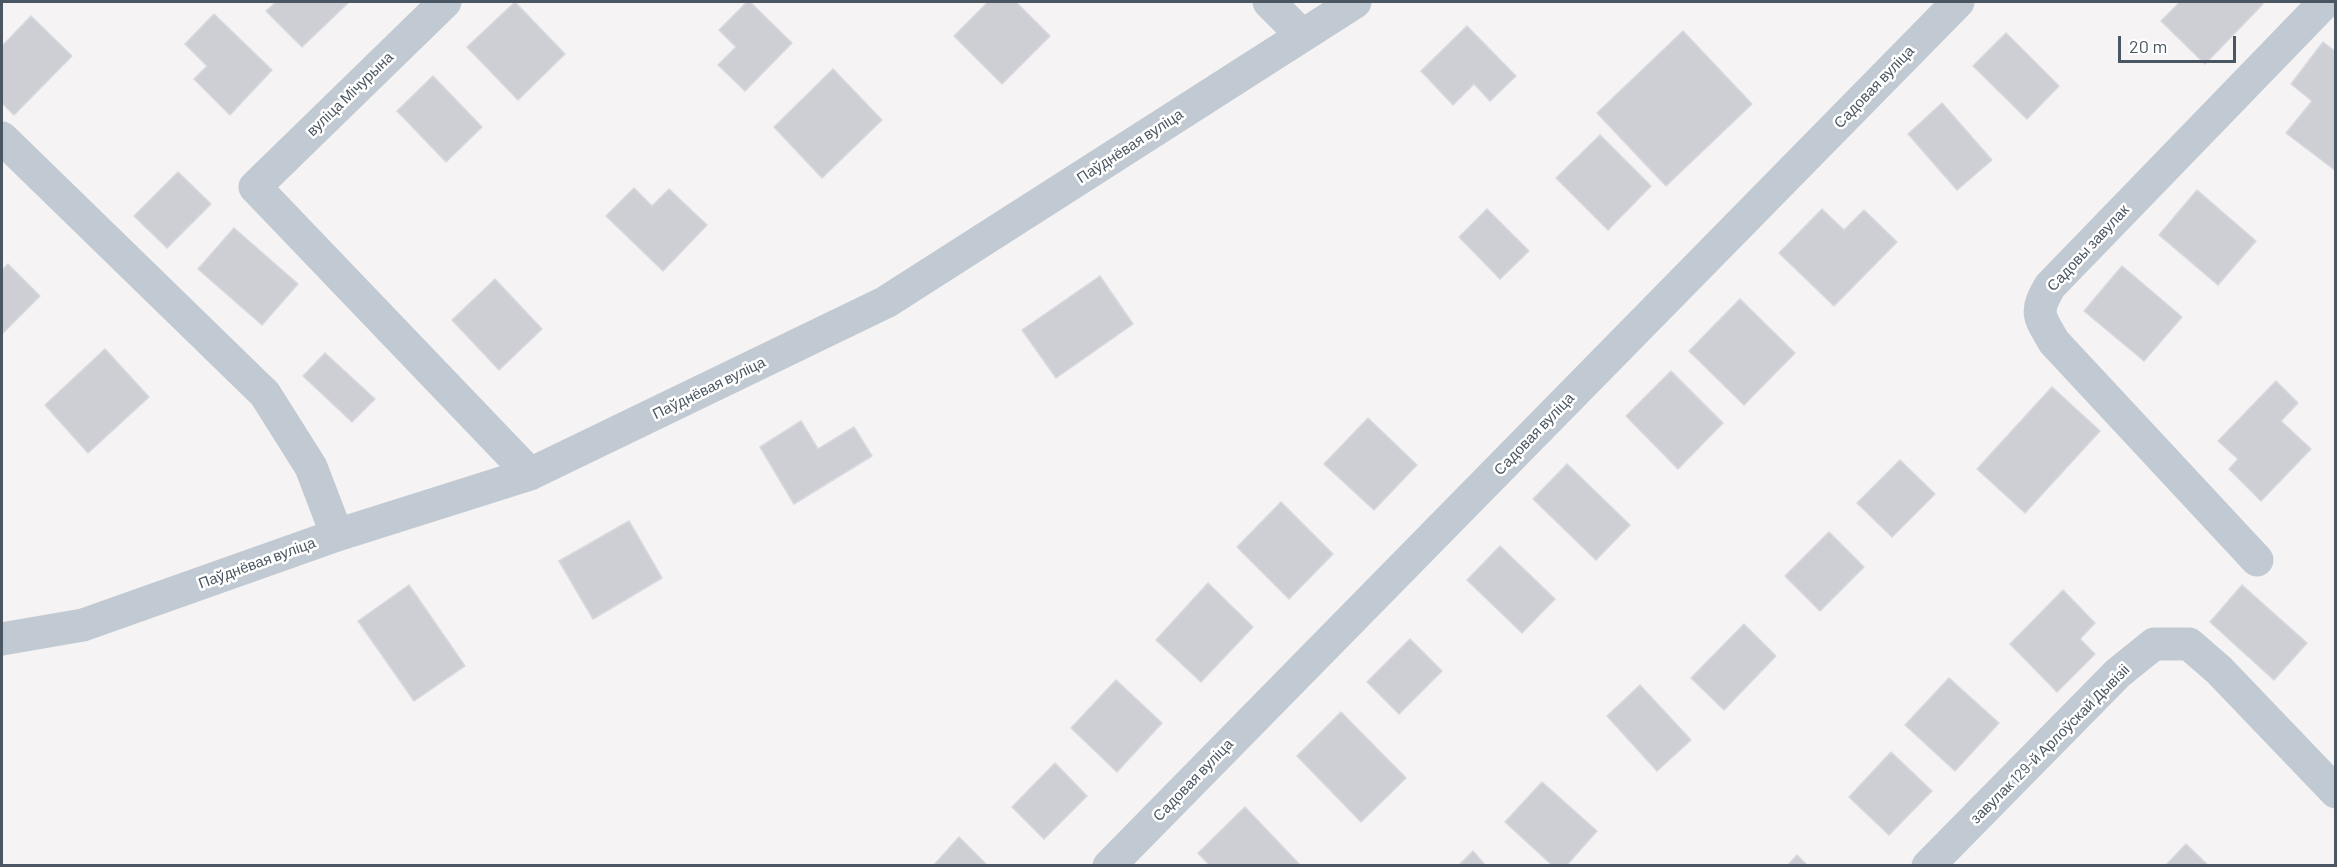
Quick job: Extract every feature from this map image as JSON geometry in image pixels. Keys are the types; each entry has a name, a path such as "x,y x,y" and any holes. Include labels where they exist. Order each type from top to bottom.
{"street":[{"name":"вуліца Мічурына","path":"445,2 255,187 530,474"},
{"path":"1269,2 1302,35"},
{"name":"Паўднёвая вуліца","path":"2,639 84,625 337,535 530,474 886,302 1354,2"},
{"name":"Садовая вуліца","path":"1110,866 1958,2"},
{"name":"Садовы завулак","path":"2257,560 2054,342 2039,316 2040,303 2050,286 2325,2"},
{"path":"2,138 265,394 312,467 337,535"},
{"name":"завулак 129-й Арлоўскай Дывізіі","path":"1928,866 2118,673 2154,644 2189,644 2219,670 2336,792"}],"building":[{"path":"276,2 349,2 302,47 266,11"},
{"path":"515,2 565,54 518,100 467,47"},
{"path":"747,2 750,2 792,43 745,91 718,65 736,47 719,30"},
{"path":"988,2 1016,2 1050,36 1002,84 954,36"},
{"path":"2180,2 2261,2 2263,4 2205,64 2161,21"},
{"path":"214,14 272,70 230,115 194,79 207,66 185,44"},
{"path":"31,16 72,56 14,115 2,103 2,46"},
{"path":"1467,26 1516,76 1490,101 1474,84 1453,105 1421,71"},
{"path":"1683,31 1752,104 1666,186 1597,113"},
{"path":"2006,33 2059,86 2027,119 1973,66"},
{"path":"2323,42 2336,52 2336,171 2286,133 2312,101 2291,84"},
{"path":"833,69 882,120 822,178 774,127"},
{"path":"433,76 482,127 446,162 397,111"},
{"path":"1942,103 1992,160 1957,190 1908,134"},
{"path":"1600,135 1651,186 1608,230 1556,178"},
{"path":"178,172 211,204 167,248 134,216"},
{"path":"634,188 652,206 669,189 707,225 663,271 606,216"},
{"path":"2197,190 2256,241 2218,285 2159,235"},
{"path":"1487,209 1529,251 1500,279 1459,237"},
{"path":"1822,209 1844,230 1864,210 1897,242 1834,306 1779,253"},
{"path":"234,228 298,284 262,325 198,269"},
{"path":"8,264 40,296 2,334 2,270"},
{"path":"2122,266 2182,317 2144,361 2084,311"},
{"path":"1100,276 1133,324 1056,378 1022,330"},
{"path":"495,279 542,329 499,370 452,320"},
{"path":"1740,299 1795,353 1744,405 1689,351"},
{"path":"105,349 149,397 88,453 45,405"},
{"path":"325,353 375,399 352,422 303,376"},
{"path":"1671,371 1723,423 1678,469 1626,416"},
{"path":"2276,381 2298,403 2281,421 2311,449 2261,501 2229,469 2238,459 2218,441"},
{"path":"2052,387 2100,431 2025,513 1977,469"},
{"path":"1368,418 1417,465 1374,510 1324,464"},
{"path":"801,421 818,449 854,427 872,456 794,504 760,447"},
{"path":"1900,460 1935,494 1892,537 1857,503"},
{"path":"1567,464 1630,525 1596,560 1533,499"},
{"path":"1281,502 1333,554 1289,599 1237,547"},
{"path":"629,521 662,578 593,619 559,561"},
{"path":"1829,532 1864,567 1820,611 1785,576"},
{"path":"1500,546 1555,599 1522,633 1467,580"},
{"path":"1208,583 1253,627 1201,682 1156,640"},
{"path":"409,585 465,666 414,701 358,621"},
{"path":"2242,585 2307,643 2274,680 2210,622"},
{"path":"2063,590 2095,623 2080,639 2095,654 2057,692 2010,644"},
{"path":"1744,624 1776,656 1724,710 1691,678"},
{"path":"1410,639 1442,671 1399,714 1367,682"},
{"path":"1949,678 1999,723 1955,771 1905,725"},
{"path":"1116,680 1162,723 1117,772 1071,728"},
{"path":"1640,685 1691,740 1657,771 1607,716"},
{"path":"1341,712 1406,778 1361,822 1297,756"},
{"path":"1891,752 1932,791 1889,835 1849,797"},
{"path":"1055,763 1087,796 1044,839 1012,807"},
{"path":"1542,782 1597,831 1566,866 1553,866 1505,822"},
{"path":"1245,807 1301,866 1210,866 1198,853"},
{"path":"959,837 988,866 933,866"},
{"path":"2186,844 2209,866 2165,866"},
{"path":"1473,851 1486,866 1458,866"},
{"path":"1797,855 1808,866 1787,866"}]}
